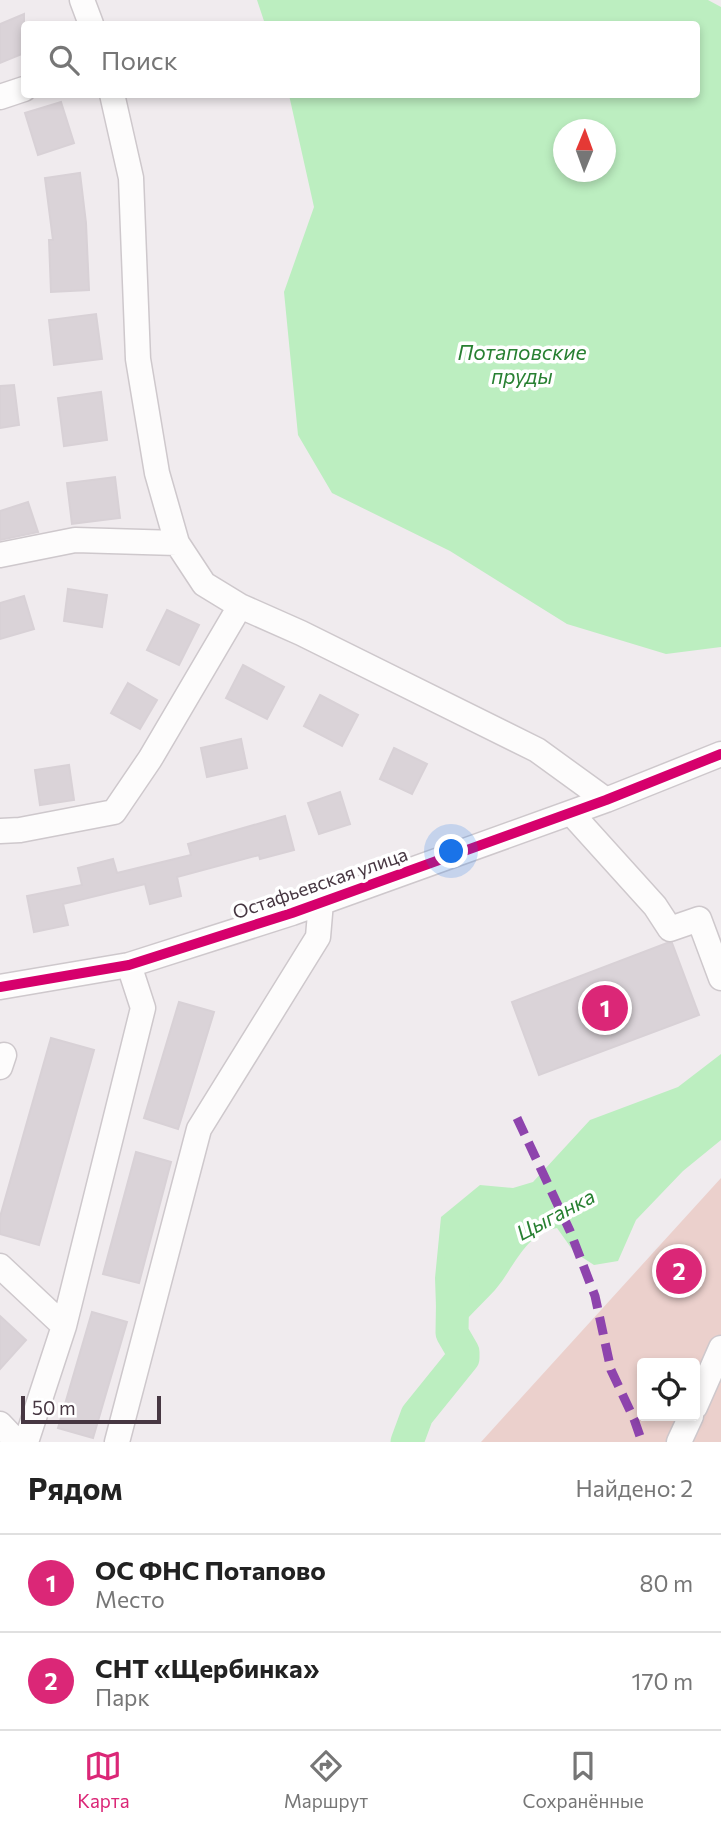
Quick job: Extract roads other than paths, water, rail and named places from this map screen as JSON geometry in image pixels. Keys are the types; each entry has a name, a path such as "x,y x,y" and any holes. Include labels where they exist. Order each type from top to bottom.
{"street":[{"path":"82,0 90,21"},
{"path":"0,97 21,90"},
{"path":"113,98 131,178 138,359 157,473 177,543 204,584 240,606 301,633 537,750 606,800"},
{"path":"0,555 75,540 177,543"},
{"path":"0,831 20,830 114,811 150,758 240,606"},
{"name":"Остафьевская улица","path":"0,987 129,965 321,902 571,813 721,754"},
{"path":"571,813 655,906 670,929 699,919 721,978"},
{"path":"117,1442 200,1129 318,937 321,902"},
{"path":"26,1442 64,1326 143,1008 129,965"},
{"path":"0,1266 64,1326"},
{"path":"700,1395 721,1348"},
{"path":"679,1442 689,1421"},
{"path":"0,1424 17,1442"}],"water":[{"name":"Потаповские пруды","path":"257,0 708,0 721,7 721,647 666,654 567,624 450,551 332,493 298,435 284,292 314,207 290,98 700,98 700,21 264,21"},
{"path":"721,1054 721,1140 683,1171 636,1220 618,1261 594,1265 574,1252 557,1228 546,1231 528,1244 495,1290 467,1319 452,1318 436,1307 435,1278 441,1217 480,1185 513,1188 533,1182 590,1120 678,1087"}],"waterway":[{"name":"Цыганка","path":"407,1442 417,1415 463,1358 463,1352 452,1333 453,1272"}],"place":[{"name":"ОС ФНС Потапово","path":"605,1008"},
{"name":"СНТ «Щербинка»","path":"679,1271"}]}
